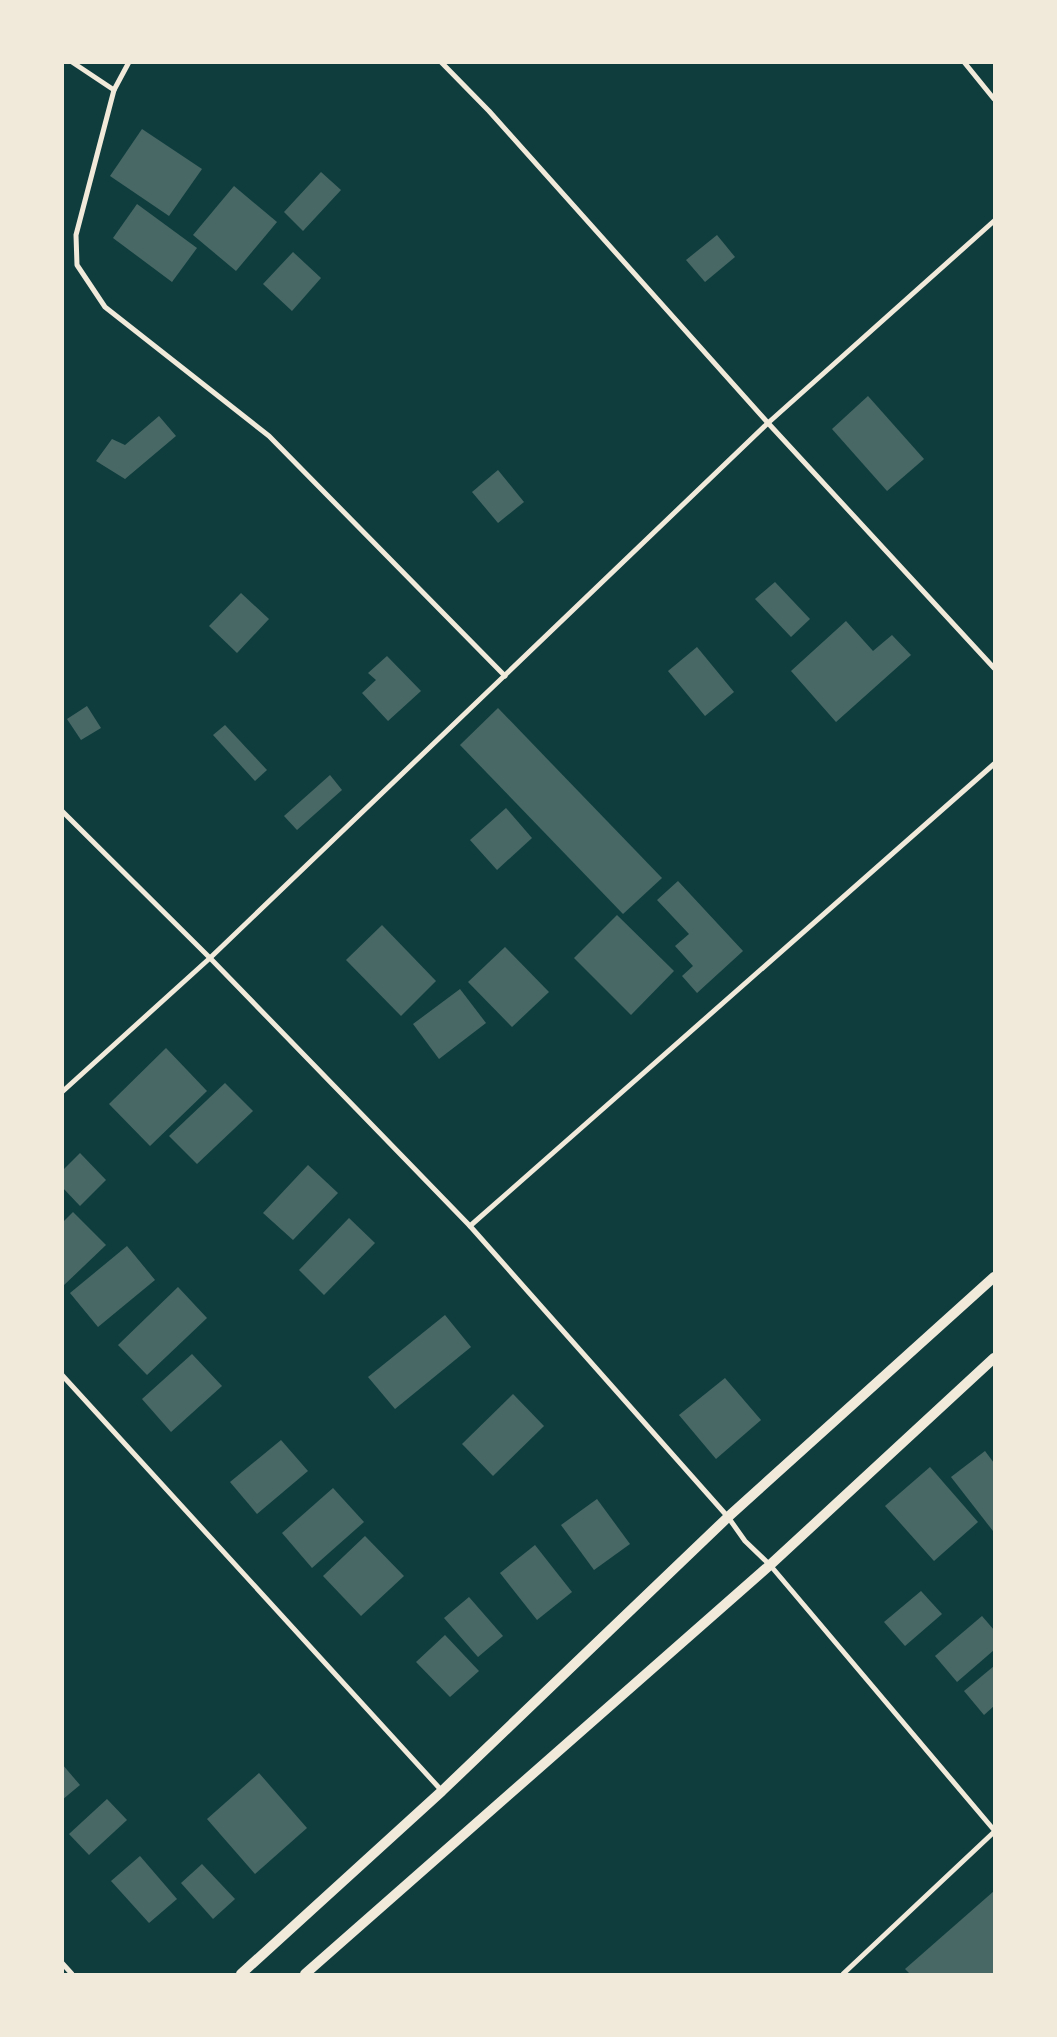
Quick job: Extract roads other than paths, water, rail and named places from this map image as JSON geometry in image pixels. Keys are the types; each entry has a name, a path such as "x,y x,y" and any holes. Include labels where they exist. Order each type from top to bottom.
{"main road":[{"path":"241,1974 442,1791 728,1518 994,1278"},
{"path":"305,1974 770,1565 994,1358"}],"street":[{"path":"72,62 114,90"},
{"path":"129,62 114,90 76,235 77,265 105,307 270,436 505,676"},
{"path":"441,62 496,118 768,423 994,668"},
{"path":"964,62 994,98"},
{"path":"62,1092 210,958 768,423 994,221"},
{"path":"470,1226 994,764"},
{"path":"62,811 210,958 470,1226 728,1518 746,1541 770,1565 994,1831 843,1974"},
{"path":"62,1374 442,1791"},
{"path":"62,1963 72,1974"}]}
